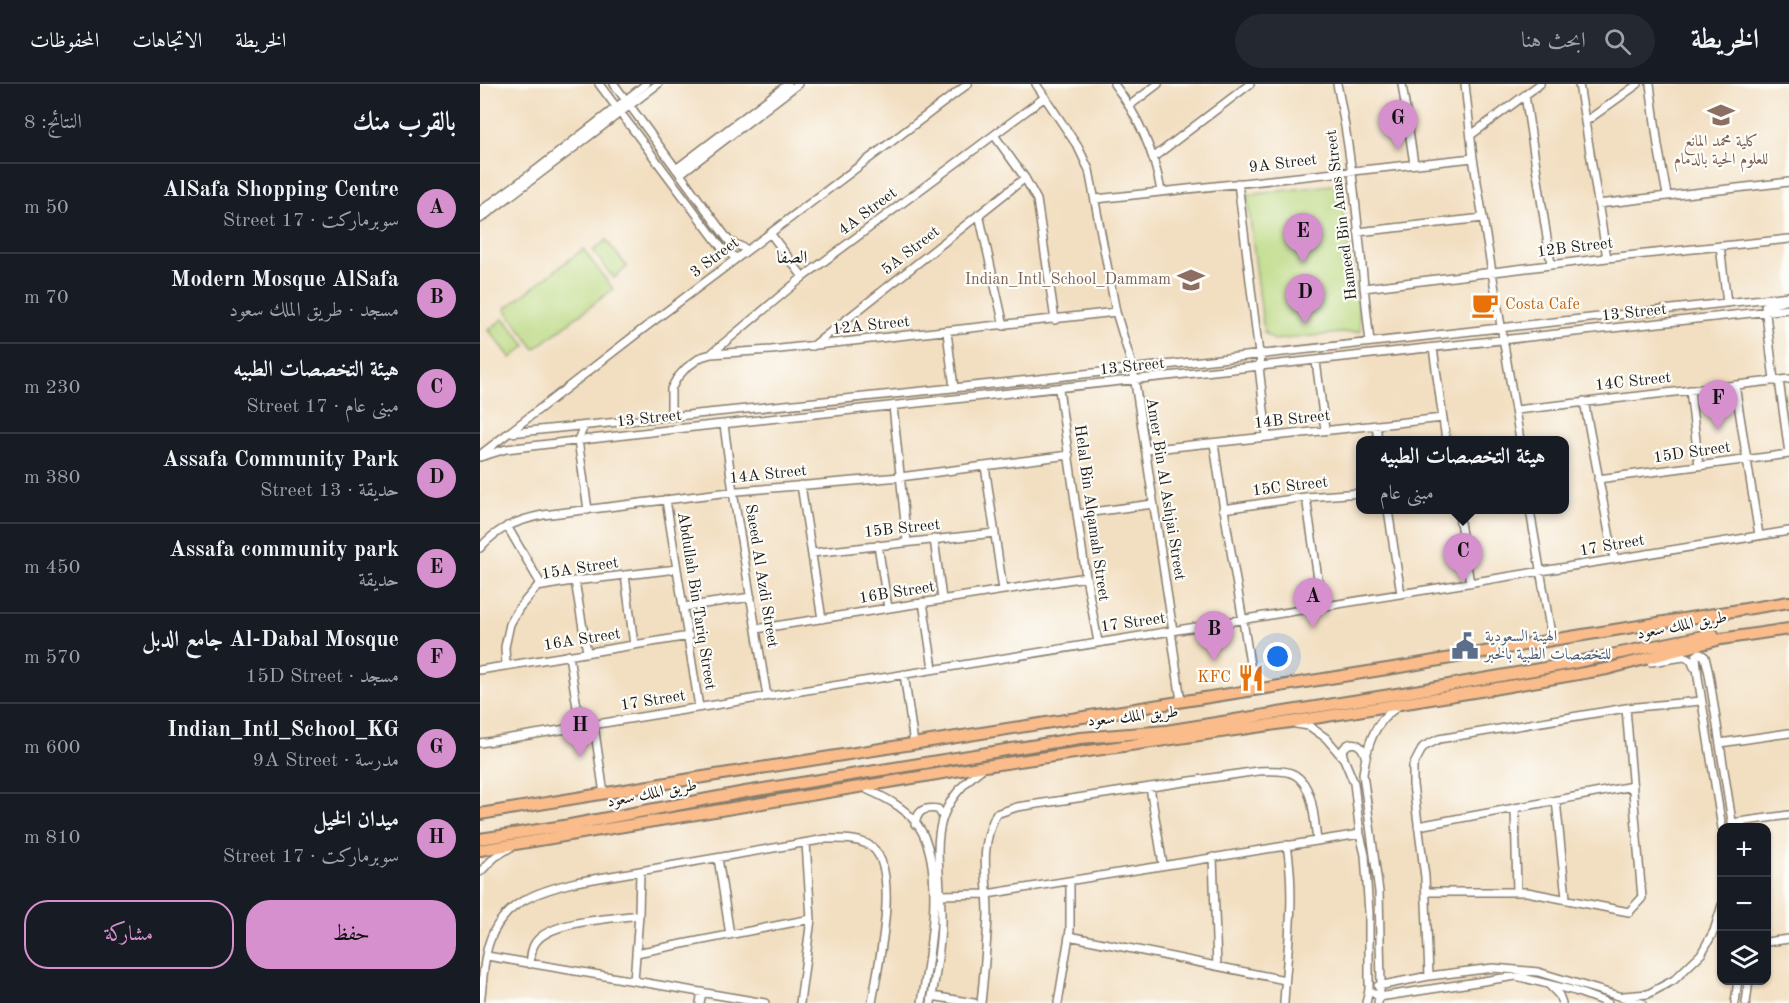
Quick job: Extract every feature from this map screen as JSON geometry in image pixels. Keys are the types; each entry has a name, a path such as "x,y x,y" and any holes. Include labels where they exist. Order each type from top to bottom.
{"main road":[{"name":"طريق الملك سعود","path":"480,814 1406,666 1789,602"},
{"name":"طريق الملك سعود","path":"480,839 570,825 745,792 1068,740 1166,730 1409,692 1562,665 1704,636 1789,625"},
{"path":"480,850 986,766 1290,722 1607,669 1720,639 1772,631 1789,625"}],"street":[{"path":"599,84 721,247 736,258"},
{"path":"614,84 729,241 748,250"},
{"path":"628,103 646,84"},
{"path":"480,219 628,103 658,84"},
{"path":"678,171 788,84"},
{"path":"678,171 798,84"},
{"name":"3 Street","path":"480,456 736,258 968,84"},
{"name":"Amer Bin Al Ashjai Street","path":"1036,84 1078,147 1089,170 1096,199 1116,312 1135,380 1181,701"},
{"path":"1114,84 1146,136 1154,157 1161,191"},
{"path":"1129,106 1158,84"},
{"path":"1154,157 1250,84"},
{"name":"Hameed Bin Anas Street","path":"1337,84 1351,170 1370,342"},
{"path":"1402,84 1414,164"},
{"path":"1465,84 1473,158 1519,436"},
{"path":"1471,135 1540,84"},
{"path":"1579,84 1607,258"},
{"path":"1585,122 1638,84"},
{"path":"1650,84 1667,195"},
{"path":"1525,95 1551,264"},
{"name":"4A Street","path":"711,354 803,277 1045,97"},
{"path":"994,135 1025,178 1037,200 1055,320"},
{"path":"657,160 665,154"},
{"name":"9A Street","path":"1096,199 1473,158"},
{"path":"480,211 542,169"},
{"name":"5A Street","path":"813,346 1025,178"},
{"path":"1598,204 1789,182"},
{"path":"1238,183 1260,354 1259,367 1267,436"},
{"path":"693,209 701,203"},
{"path":"979,214 1004,326"},
{"path":"1358,232 1483,218"},
{"path":"770,233 803,277"},
{"name":"12B Street","path":"1364,288 1551,264 1789,239"},
{"path":"721,247 729,241"},
{"path":"1720,246 1727,303"},
{"path":"1789,298 1767,304 1766,311 1789,453"},
{"name":"13 Street","path":"508,435 1789,298"},
{"name":"13 Street","path":"480,456 518,447 578,440 1789,309"},
{"name":"12A Street","path":"671,417 671,389 677,378 701,357 711,354 813,346 1116,312"},
{"path":"947,332 954,388"},
{"path":"1432,348 1445,436"},
{"path":"1316,361 1325,430"},
{"name":"14C Street","path":"1516,410 1789,379"},
{"path":"1735,386 1759,535"},
{"name":"Helal Bin Alqamah Street","path":"1059,389 1086,577 1098,642"},
{"path":"1690,390 1699,466"},
{"path":"1584,401 1614,559"},
{"path":"893,406 907,542"},
{"name":"14B Street","path":"1145,450 1443,418"},
{"name":"Saeed Al Azdi Street","path":"724,425 767,696"},
{"path":"584,426 578,440 588,510"},
{"path":"1376,426 1377,436"},
{"path":"508,435 518,447"},
{"path":"1214,443 1254,690"},
{"name":"15D Street","path":"1598,479 1789,453"},
{"name":"14A Street","path":"480,548 507,526 525,519 733,492 900,477 1069,455"},
{"path":"985,466 1003,590"},
{"path":"801,485 822,619"},
{"name":"15C Street","path":"1223,509 1306,497 1356,493"},
{"path":"1306,497 1322,606"},
{"name":"Abdullah Bin Tariq Street","path":"666,500 699,707"},
{"path":"1077,514 1153,504"},
{"path":"1389,514 1401,594"},
{"path":"1459,514 1470,583"},
{"path":"1531,514 1551,640"},
{"path":"507,526 542,586"},
{"name":"17 Street","path":"480,743 1789,531"},
{"name":"15B Street","path":"812,553 995,533"},
{"path":"934,539 942,599"},
{"path":"878,545 888,608"},
{"name":"15A Street","path":"506,666 505,647 510,624 519,608 537,587 575,580 677,569"},
{"path":"625,575 634,645"},
{"name":"16B Street","path":"756,629 1086,577"},
{"path":"575,580 587,652"},
{"path":"684,607 751,597"},
{"path":"923,602 933,668"},
{"name":"16A Street","path":"480,670 689,636"},
{"path":"1720,639 1710,647 1707,653 1733,823"},
{"path":"1709,674 1705,657 1700,653 1696,656 1698,677 1721,823"},
{"path":"569,655 580,727"},
{"path":"1607,669 1684,657 1691,660 1698,677"},
{"path":"904,674 914,744"},
{"path":"1429,976 1425,892 1413,785 1413,765 1423,747 1439,739 1626,708 1701,701"},
{"path":"1379,1000 1381,984 1379,892 1363,774 1365,759 1374,732 1385,715 1401,704"},
{"path":"1425,892 1517,892 1566,898 1618,912 1629,912 1642,898 1626,708"},
{"path":"1290,722 1309,726 1318,732 1344,759"},
{"path":"594,724 604,794"},
{"path":"1720,743 1789,733"},
{"path":"1365,759 1363,748 1358,744 1351,743 1342,751 1354,783 1365,855 1369,913 1369,990 1366,1003"},
{"path":"974,1003 931,1000 941,924 939,836 942,815 954,794 986,766"},
{"path":"981,1003 986,947 987,894 984,854 989,828 996,814 1017,807 1150,787 1258,771 1279,772 1295,774 1304,784 1311,798 1317,840"},
{"path":"1418,826 1633,786"},
{"path":"1150,787 1163,865"},
{"path":"868,790 891,800 915,824 922,832 931,860 932,936 922,1003"},
{"path":"1556,800 1566,898"},
{"path":"915,824 918,813 929,808 938,809 942,815"},
{"path":"1515,808 1517,892"},
{"path":"1744,823 1789,815"},
{"path":"940,895 987,894 1360,834"},
{"path":"480,1003 489,943 499,923 517,904 541,890 826,839 851,839 869,844 882,859 886,879 886,913 872,1003"},
{"path":"800,1003 811,919 806,843"},
{"path":"480,872 495,857 515,845"},
{"path":"1284,1003 1292,916 1291,869 1287,845"},
{"path":"1213,857 1217,966"},
{"path":"718,858 730,935"},
{"path":"634,981 640,871"},
{"path":"1058,1003 1069,936 1070,881"},
{"path":"530,964 534,945 542,935 555,928 639,915"},
{"path":"636,953 811,919"},
{"path":"1622,996 1648,994 1674,980 1701,954 1714,932 1717,922"},
{"path":"1069,936 1285,980"},
{"path":"1771,941 1789,939"},
{"path":"487,956 765,1003"},
{"path":"1369,990 1381,984 1493,968 1549,975 1642,1003"},
{"path":"1379,1000 1516,976 1603,1002"},
{"path":"1548,984 1559,995 1562,1003"},
{"path":"1735,1003 1737,985"},
{"path":"1746,1003 1748,985"},
{"path":"1369,990 1379,1000"},
{"path":"700,1003 702,992"},
{"path":"1583,1003 1588,996"}],"green space":[{"path":"1340,184 1361,331 1274,340 1264,332 1247,195"},
{"path":"606,240 627,267 614,278 593,251"},
{"path":"583,249 613,289 535,349 505,309"},
{"path":"504,318 526,346 511,358 489,330"}],"place":[{"name":"كلية محمد المانع للعلوم الحية بالدمام","path":"1721,115"},
{"name":"Indian_Intl_School_KG","path":"1398,150"},
{"name":"Assafa community park","path":"1303,263"},
{"name":"Indian_Intl_School_Dammam","path":"1191,280"},
{"name":"Costa Cafe","path":"1485,305"},
{"name":"Assafa Community Park","path":"1305,324"},
{"name":"Al-Dabal Mosque جامع الدبل","path":"1718,430"},
{"name":"هيئة التخصصات الطبيه","path":"1463,583"},
{"name":"AlSafa Shopping Centre","path":"1313,628"},
{"name":"الهيىة السعودية للتخصصات الطبية بالخبر","path":"1465,646"},
{"name":"Modern Mosque AlSafa","path":"1214,661"},
{"name":"KFC","path":"1251,678"},
{"name":"ميدان الخيل","path":"580,757"}],"district":[{"name":"الصفا","path":"792,258"}]}
